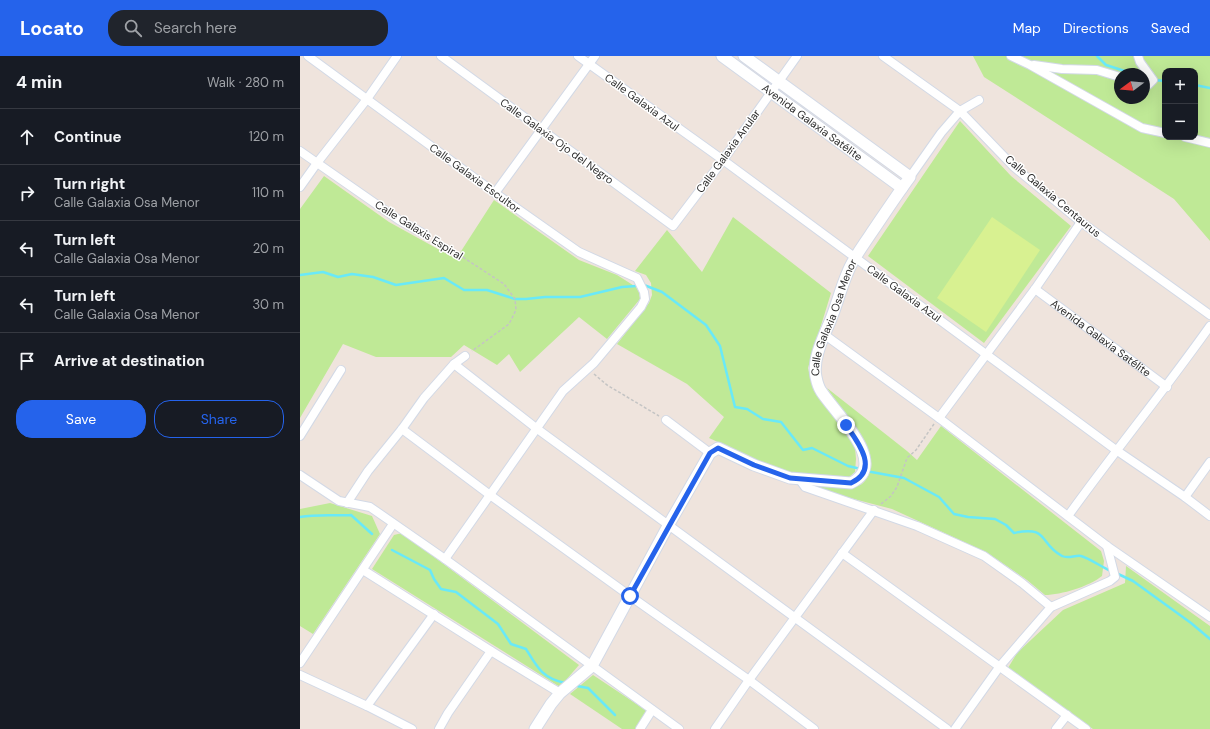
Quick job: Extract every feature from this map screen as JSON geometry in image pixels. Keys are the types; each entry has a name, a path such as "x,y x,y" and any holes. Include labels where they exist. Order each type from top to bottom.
{"street":[{"name":"Calle Galaxia Escultor","path":"308,56 578,252 637,278 644,292 645,299 641,307 588,369"},
{"path":"300,187 367,99 397,56"},
{"name":"Calle Galaxia Ojo del Negro","path":"441,56 673,226"},
{"name":"Calle Galaxia Azul","path":"578,56 723,160 1116,450 1210,516"},
{"path":"495,193 595,56"},
{"name":"Avenida Galaxia Satélite","path":"722,56 902,188"},
{"name":"Avenida Galaxia Satélite","path":"744,56 910,177"},
{"name":"Calle Galaxia Anular","path":"673,226 723,160 797,56"},
{"name":"Calle Galaxia Centaurus","path":"883,56 960,111 1014,167 1081,222 1210,315"},
{"path":"1011,56 1030,65 1142,128 1162,132"},
{"path":"1138,56 1146,68"},
{"path":"1030,65 1062,69 1097,70 1114,75"},
{"name":"Calle Galaxia Osa Menor","path":"710,453 718,448 772,472 800,480 851,483 863,474 866,466 865,457 856,440 820,390 816,378 815,368 825,335 835,311 847,273 855,258 941,133 960,111 980,100"},
{"path":"1198,140 1210,142"},
{"name":"Calle Galaxis Espiral","path":"300,151 399,220 426,235"},
{"path":"939,418 1035,289 1081,222"},
{"name":"Avenida Galaxia Satélite","path":"1035,289 1167,387"},
{"path":"1068,516 1116,450 1167,387 1210,326"},
{"path":"825,335 939,418 1107,546 1210,617"},
{"path":"347,503 368,471 402,429 424,398 454,364 465,356"},
{"path":"454,364 536,428 947,729"},
{"path":"445,559 563,391 588,369"},
{"path":"300,436 341,370"},
{"path":"535,729 560,693 592,666 668,524 710,453 666,420"},
{"path":"402,429 490,495 749,680 814,729"},
{"path":"1185,497 1210,462"},
{"path":"300,475 339,500 370,507 445,559 679,729"},
{"path":"800,480 805,487 917,526 984,556 1022,583 1051,608"},
{"path":"715,729 749,680 874,510"},
{"path":"300,663 393,524"},
{"path":"955,729 1000,666 1051,608 1110,581 1115,577 1107,546"},
{"path":"842,553 1086,729"},
{"path":"363,570 560,693"},
{"path":"368,706 434,614"},
{"path":"439,729 448,713 491,651"},
{"path":"300,675 368,706 412,729"},
{"path":"640,729 652,710"},
{"path":"1056,729 1066,715"}],"path":[{"name":"Calle Galaxis Espiral","path":"426,235 504,284 515,298 516,310 509,324 465,356"},
{"path":"588,369 607,384 666,420"},
{"path":"874,510 891,496 897,487 907,458 916,450 939,418"}],"green space":[{"path":"973,56 1210,56 1210,241 1174,199 984,77"},
{"path":"960,121 1011,176 1071,226 984,343 868,256"},
{"path":"324,176 389,222 456,259 494,200 579,260 617,275 636,287 639,292 640,299 607,339 579,317 520,372 509,354 497,365 464,345 451,357 376,357 343,344 300,418 300,209"},
{"path":"733,217 831,293 808,368 812,385 855,447 855,472 849,477 839,479 788,474 709,438 724,417 687,384 617,344 649,303 652,295 651,283 646,275 635,271 667,230 702,272"},
{"path":"992,217 1040,250 986,332 937,298"},
{"path":"827,388 917,460 941,426 1101,551 1104,561 1102,576 1097,580 1075,589 1052,595 1045,595 1027,580 986,552 892,509 850,498 814,486 844,488 860,485 867,479 871,468 869,454 865,444 853,424"},
{"path":"330,503 372,516 380,534 313,634 300,626 300,509"},
{"path":"402,533 579,665 560,687 372,569 394,535"},
{"path":"1126,566 1210,626 1210,729 1093,729 1008,668 1017,653 1063,610 1125,583"},
{"path":"593,675 647,711 636,729 622,729 570,694"}],"waterway":[{"path":"1097,56 1106,65 1115,68"},
{"path":"1154,80 1162,81"},
{"path":"1198,86 1210,88"},
{"path":"300,275 323,272 338,277 352,274 373,277 396,285 444,278 464,290 487,290 515,299 580,297 622,287 636,286"},
{"path":"644,285 662,292 706,325 720,346 735,407 747,409 763,419 781,422 803,450 812,448 848,466 861,469"},
{"path":"866,471 904,478 939,497 954,514 968,517 995,519 1006,525 1014,533 1025,531 1039,534 1055,551 1062,556 1081,556 1111,571"},
{"path":"300,517 351,515 372,534"},
{"path":"392,550 430,570 441,589 456,592 498,624 511,644 526,649 545,675 565,683"},
{"path":"1116,573 1133,581 1191,623 1210,639"},
{"path":"577,686 588,688 615,715"}],"route":[{"path":"630,596 668,524 710,453 718,448 754,465 790,478 843,484 851,483 863,474 866,466 863,451 846,425"}]}
